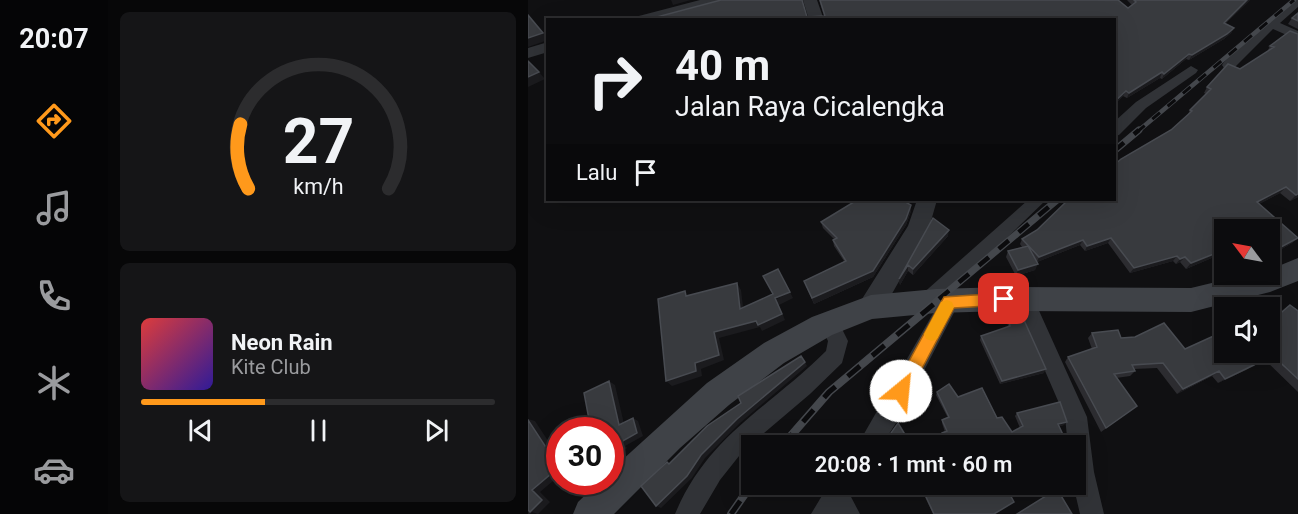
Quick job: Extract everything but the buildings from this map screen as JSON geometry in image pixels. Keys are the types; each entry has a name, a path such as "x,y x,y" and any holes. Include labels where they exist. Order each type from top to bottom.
{"main road":[{"path":"590,514 669,437 718,394 774,353 829,323 871,307 938,302 1024,300 1191,300 1270,281 1298,269"}],"street":[{"path":"648,18 717,0"},
{"path":"810,0 817,18"},
{"path":"1229,65 1261,33 1298,2"},
{"path":"1273,24 1298,36"},
{"path":"528,53 546,48"},
{"path":"1116,129 1141,105 1191,70"},
{"path":"871,307 918,228 927,201"},
{"path":"875,435 892,409 938,302 1037,201"},
{"path":"1024,300 1076,417 1082,472 1092,514"},
{"path":"687,514 722,458 743,435 767,418 835,356 838,341 829,323"}],"railway":[{"path":"1137,132 1294,0"},
{"path":"1116,149 1139,130"},
{"path":"939,299 1056,201"},
{"path":"792,435 829,392 941,298"},
{"path":"731,514 744,495"}],"slow traffic":[{"path":"932,334 947,307"}],"route":[{"path":"901,391 950,301 1004,299"}]}
